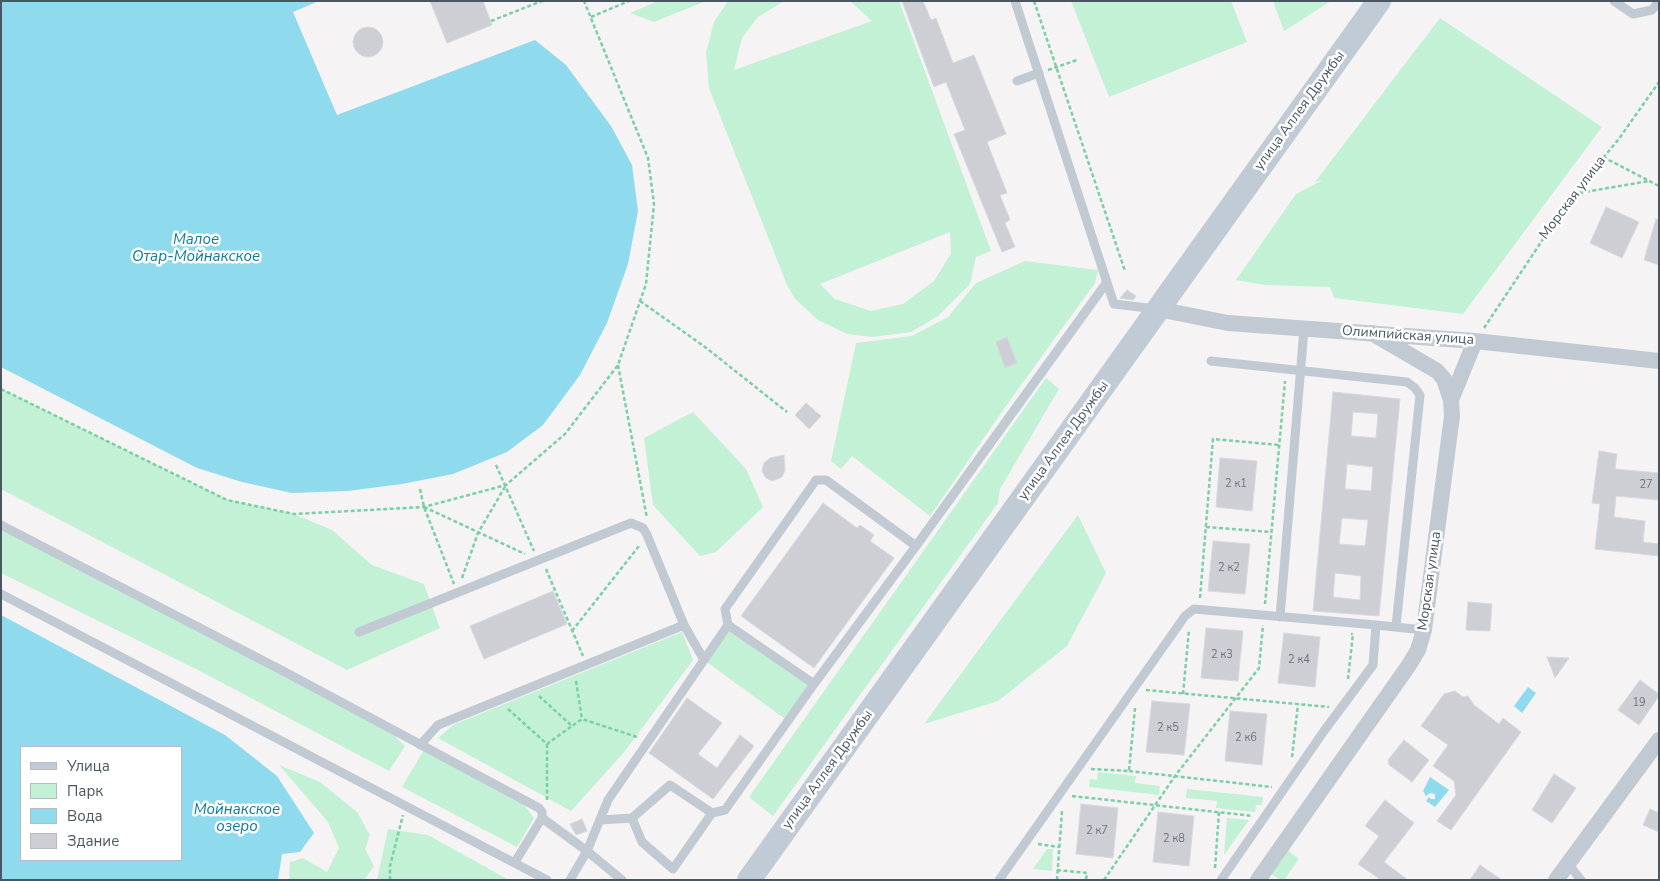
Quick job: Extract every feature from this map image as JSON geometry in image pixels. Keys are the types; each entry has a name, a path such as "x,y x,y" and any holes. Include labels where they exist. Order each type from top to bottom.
{"main road":[{"name":"улица Аллея Дружбы","path":"749,880 1379,1"}],"street":[{"name":"Олимпийская улица","path":"1158,309 1228,323 1475,341 1659,361"},
{"name":"Морская улица","path":"1258,880 1409,665 1418,650 1424,630 1452,416 1451,400 1444,379 1437,371 1372,333"},
{"path":"1451,400 1475,341"},
{"path":"1556,880 1569,865 1659,740"}],"lane":[{"path":"1015,1 1114,304 1158,309"},
{"path":"1614,1 1633,14 1652,10 1659,2"},
{"path":"1017,81 1039,73"},
{"path":"632,818 642,842 673,869 712,813 724,810 1107,282"},
{"path":"1280,617 1304,328"},
{"path":"1211,361 1407,382 1420,395 1396,626"},
{"path":"814,684 728,625 725,609 816,480 826,480 916,546"},
{"path":"358,632 632,523 643,528 647,535 684,625 704,660"},
{"path":"1,524 285,672 539,808 542,812 542,818 515,862"},
{"path":"1,594 547,880"},
{"path":"999,880 1184,616 1194,609 1424,630"},
{"path":"420,745 438,725 586,663 684,625"},
{"path":"570,880 586,852 608,800 728,625"},
{"path":"1221,880 1345,702 1373,665 1376,625"},
{"path":"600,820 632,818 670,785 712,813"},
{"path":"542,818 622,880"},
{"path":"1569,865 1581,880"}],"path":[{"path":"491,22 542,1"},
{"path":"458,592 478,532 506,485 565,434 618,365 646,284 654,204 648,158 584,1"},
{"path":"590,17 629,1"},
{"path":"1034,1 1125,271"},
{"path":"1039,73 1077,60"},
{"name":"Морская улица","path":"1475,341 1573,194 1604,157 1659,82"},
{"path":"1604,157 1659,186"},
{"path":"1573,194 1649,181"},
{"path":"640,301 705,347 787,412"},
{"path":"572,631 647,535 647,520 618,365"},
{"path":"1104,880 1175,776 1259,668 1286,369"},
{"path":"1,389 227,500 294,514 424,507 506,485"},
{"path":"1183,694 1190,622 1198,622 1213,439 1279,445"},
{"path":"496,465 586,663"},
{"path":"420,489 424,507 458,592"},
{"path":"424,507 540,559"},
{"path":"1206,527 1271,532"},
{"path":"1254,626 1272,628"},
{"path":"1344,634 1353,634 1345,702"},
{"path":"574,668 582,719"},
{"path":"529,687 572,726"},
{"path":"1137,690 1337,708"},
{"path":"1129,771 1136,699"},
{"path":"498,700 547,744 547,802"},
{"path":"1292,758 1298,704"},
{"path":"582,719 649,741"},
{"path":"547,744 582,719"},
{"path":"1086,775 1092,768 1281,788"},
{"path":"1067,802 1076,789"},
{"path":"1071,796 1260,816"},
{"path":"390,880 390,866 406,805"},
{"path":"1057,880 1063,807 1058,814"},
{"path":"1215,870 1219,812"},
{"path":"1041,836 1036,844 1059,847"},
{"path":"1057,870 1087,873 1086,880"}],"green space":[{"path":"658,1 706,1 654,22 630,13"},
{"path":"728,1 784,1 758,17 742,38 734,70 872,21 850,1 899,1 991,251 976,257 970,284 938,316 911,332 873,337 847,334 818,320 795,299 787,285 709,88 706,53 714,22","holes":["950,232 951,254 934,281 903,304 871,311 835,299 820,284"]},
{"path":"1071,1 1231,1 1247,42 1109,97"},
{"path":"1273,1 1331,1 1284,31"},
{"path":"1440,18 1602,127 1463,314 1334,298 1330,287 1265,285 1236,280 1296,194 1323,180 1315,182"},
{"path":"1025,261 1098,270 1095,283 1008,403 930,516 852,456 841,469 831,461 856,343 912,336 948,317 976,283"},
{"path":"1046,378 1059,389 1000,489 998,503 773,816 749,797"},
{"path":"1,389 227,500 294,514 332,530 372,565 424,584 440,628 347,670 1,489"},
{"path":"693,412 746,469 763,507 716,552 700,556 653,505 644,438"},
{"path":"1078,515 1106,573 1067,646 998,701 924,724"},
{"path":"1,525 384,726 405,746 389,771 200,671 1,573"},
{"path":"728,625 814,684 788,721 704,660"},
{"path":"682,632 693,660 625,751 571,811 438,738 453,725"},
{"path":"425,748 519,798 534,818 517,847 402,787"},
{"path":"279,765 320,782 357,812 370,835 365,849 374,866 364,880 289,880 290,862 303,858 327,872 339,848 328,822"},
{"path":"1098,772 1136,776 1135,783 1160,786 1159,795 1089,787 1090,779 1097,780"},
{"path":"1187,789 1263,797 1262,805 1256,805 1255,812 1216,808 1217,801 1186,798"},
{"path":"1227,818 1249,820 1224,855"},
{"path":"388,829 428,835 509,880 377,880"},
{"path":"1047,849 1053,849 1052,871 1033,869"},
{"path":"1287,850 1299,859 1284,880 1280,880 1271,874"}],"water":[{"name":"Малое Отар-Мойнакское","path":"1,1 319,1 293,12 337,115 535,40 566,65 611,126 632,165 638,211 628,264 607,323 580,375 543,425 507,452 453,474 402,484 347,491 292,493 242,482 197,468 1,367"},
{"name":"Мойнакское озеро","path":"1,615 225,735 277,776 314,833 300,852 282,854 278,880 1,880"},
{"path":"1528,687 1536,693 1522,713 1514,706"},
{"path":"1430,777 1449,790 1435,807 1426,801 1429,797 1435,799 1435,794 1430,793 1426,796 1423,791"}],"building":[{"path":"430,1 483,1 492,25 447,43"},
{"path":"902,1 923,1 931,20 936,18 953,63 974,55 1006,134 987,142 1007,193 1000,195 1010,220 1005,223 1015,247 1002,252 954,134 965,130 946,82 934,87"},
{"path":"368,27 374,28 382,36 382,48 374,56 368,57 362,56 354,48 353,42 354,36 362,28"},
{"path":"1606,207 1639,222 1622,258 1590,243"},
{"path":"1656,219 1659,220 1659,265 1644,260"},
{"path":"1127,290 1136,296 1133,300 1120,298"},
{"path":"1007,337 1017,363 1005,368 996,342"},
{"path":"1333,392 1400,399 1379,616 1313,611","holes":["1353,412 1378,414 1376,438 1351,436","1347,464 1373,467 1371,491 1345,489","1342,518 1368,520 1365,546 1339,544","1335,573 1361,576 1360,600 1333,597"]},
{"path":"806,403 821,416 809,429 795,415"},
{"path":"1599,451 1617,454 1615,469 1659,473 1659,500 1616,496 1614,517 1645,521 1643,542 1659,544 1659,556 1595,549 1600,504 1592,503"},
{"path":"784,455 785,470 782,477 772,481 766,478 762,471 764,463 770,458"},
{"path":"1220,458 1257,461 1252,511 1216,507"},
{"path":"823,503 857,528 860,525 874,535 870,541 894,558 814,668 741,616"},
{"path":"1213,541 1250,544 1245,594 1208,591"},
{"path":"553,591 567,624 484,659 470,626"},
{"path":"1468,602 1492,604 1490,631 1466,630"},
{"path":"1206,628 1243,631 1238,681 1201,678"},
{"path":"1284,633 1320,637 1315,687 1278,683"},
{"path":"1547,657 1569,658 1555,678"},
{"path":"1640,680 1659,694 1659,696 1639,725 1618,710"},
{"path":"1455,691 1463,697 1468,696 1474,705 1499,724 1503,718 1521,732 1451,830 1437,821 1456,795 1454,781 1433,766 1448,745 1421,726 1444,694"},
{"path":"687,698 722,723 698,754 717,768 740,735 754,746 713,799 649,753"},
{"path":"1152,701 1190,704 1184,755 1146,752"},
{"path":"1230,711 1267,714 1262,765 1225,761"},
{"path":"1404,740 1429,760 1412,782 1389,765 1388,760"},
{"path":"1554,774 1576,788 1552,823 1532,810"},
{"path":"1385,800 1414,823 1384,862 1408,880 1381,880 1358,864 1379,836 1365,826"},
{"path":"1081,804 1118,808 1113,858 1076,854"},
{"path":"1650,809 1659,813 1659,832 1643,825"},
{"path":"1158,812 1194,816 1189,866 1153,862"},
{"path":"582,819 587,831 576,835 570,824"},
{"path":"1480,865 1502,880 1470,880"}]}
